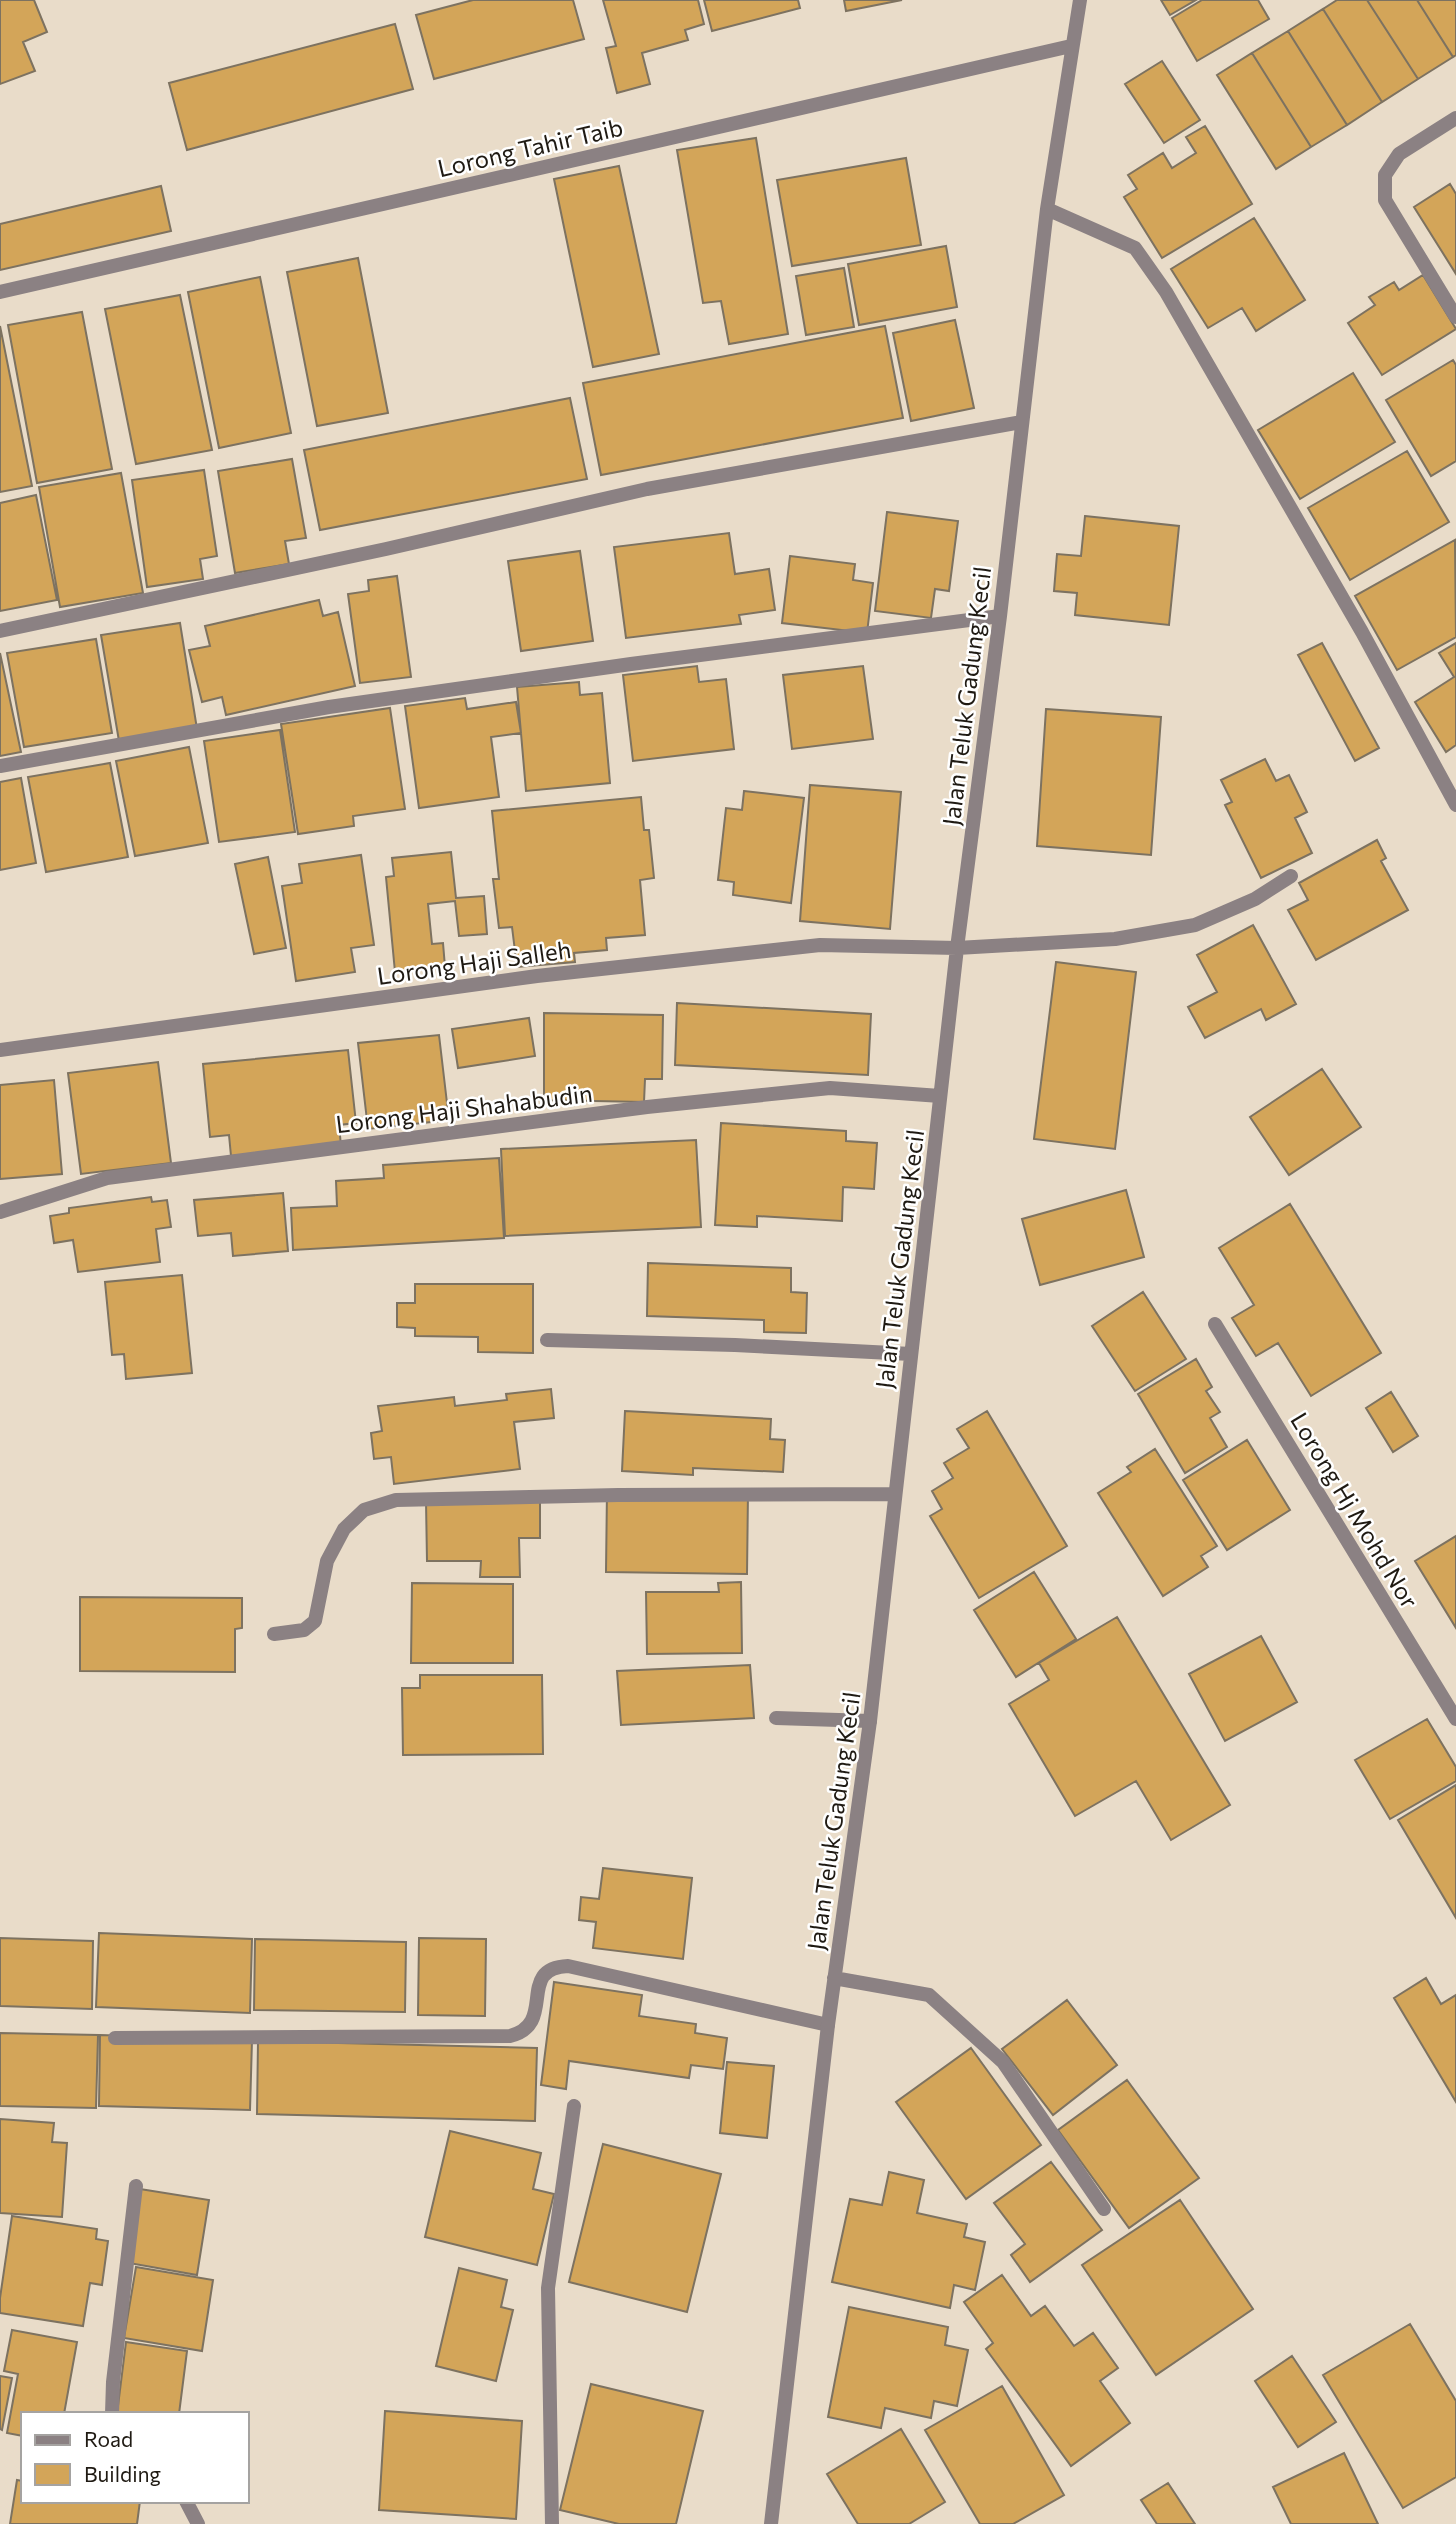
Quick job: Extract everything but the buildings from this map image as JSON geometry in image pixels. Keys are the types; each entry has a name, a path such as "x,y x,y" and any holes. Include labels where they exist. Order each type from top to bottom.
{"street":[{"name":"Jalan Teluk Gadung Kecil","path":"771,2524 828,2025 870,1721 957,948 1000,616 1047,209 1080,0"},
{"name":"Lorong Tahir Taib","path":"0,292 1071,46"},
{"path":"1456,118 1399,154 1385,175 1385,200 1456,317"},
{"path":"1047,209 1135,248 1158,281 1355,620 1456,805"},
{"path":"0,631 647,489 1023,422"},
{"path":"0,766 342,705 1000,616"},
{"name":"Lorong Haji Salleh","path":"0,1051 537,976 806,947 957,948 1115,939 1195,925 1255,899 1291,876"},
{"name":"Lorong Haji Shahabudin","path":"0,1212 107,1178 647,1107 830,1088 940,1096"},
{"name":"Lorong Hj Mohd Nor","path":"1215,1324 1456,1719"},
{"path":"547,1340 911,1353"},
{"path":"274,1634 304,1630 315,1621 327,1561 344,1529 364,1510 396,1500 618,1495 894,1494"},
{"path":"776,1718 870,1721"},
{"path":"116,2038 510,2036 522,2033 531,2025 538,1987 544,1975 555,1966 568,1966 828,2025"},
{"path":"834,1978 929,1995 1003,2062 1104,2209"},
{"path":"552,2524 548,2288 574,2106"},
{"path":"112,2412 113,2382 136,2186"},
{"path":"187,2503 198,2524"}]}
